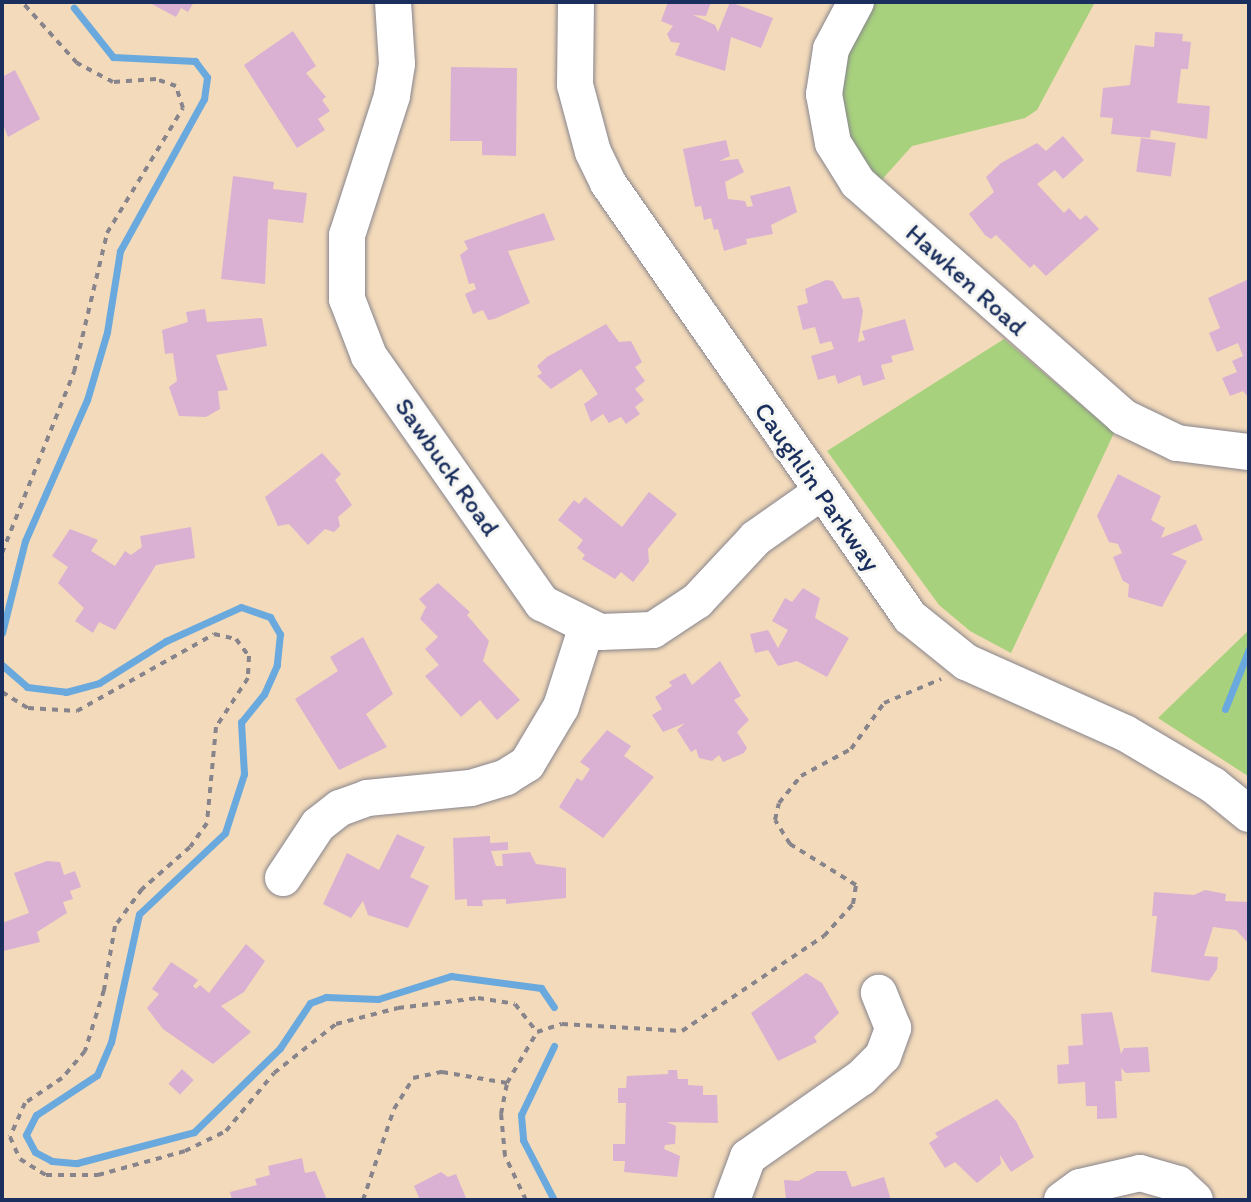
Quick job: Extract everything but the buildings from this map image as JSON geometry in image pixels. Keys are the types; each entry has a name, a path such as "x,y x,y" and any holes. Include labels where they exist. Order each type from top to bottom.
{"street":[{"name":"Sawbuck Road","path":"393,2 397,64 392,96 347,235 344,267 354,327 542,603 587,626 633,634 671,622 756,538 820,493"},
{"name":"Caughlin Parkway","path":"576,2 575,85 593,152 608,183 820,493 910,617 966,662 1125,733 1213,785 1249,814"},
{"name":"Hawken Road","path":"856,2 831,49 824,94 833,143 858,183 1123,417 1177,443 1249,452"},
{"path":"283,878 318,825 340,808 367,798 471,788 506,777 527,764 561,707 587,626"},
{"path":"732,1200 748,1157 861,1078 883,1056 893,1028 879,993"},
{"path":"1062,1200 1080,1187 1140,1173 1178,1184 1195,1200"}],"path":[{"path":"2,553 74,372 107,233 183,108 176,86 156,79 113,82 77,63 22,2"},
{"path":"2,692 28,708 77,711 214,634 236,639 249,656 248,678 216,727 207,823 190,847 142,889 115,926 104,990 85,1051 62,1078 25,1103 10,1137 20,1159 46,1175 98,1175 185,1151 226,1131 274,1073 336,1024 398,1008 478,998 515,1004 537,1032"},
{"path":"526,1200 505,1156 501,1114 507,1083 537,1032 562,1024 682,1031 824,936 853,904 856,885 790,844 775,820 779,803 801,776 851,749 884,703 946,678 966,662"},
{"path":"363,1200 394,1109 413,1078 442,1072 507,1083"}],"green space":[{"path":"871,2 1095,2 1037,110 1025,118 912,146 878,184 859,164 839,116 841,64"},
{"path":"1004,339 1114,433 1011,653 970,631 939,605 827,451"},
{"path":"1249,630 1249,774 1248,776 1158,718"}],"waterway":[{"path":"2,633 25,541 87,400 107,332 120,251 204,99 207,77 195,61 113,57 74,8"},
{"path":"2,665 27,687 66,692 99,683 166,641 241,607 270,617 280,634 277,665 264,694 241,722 244,774 225,833 139,914 111,1042 97,1075 36,1115 26,1135 35,1152 52,1161 77,1163 194,1132 280,1048 310,1003 326,997 378,999 451,976 541,988 554,1007"},
{"path":"1225,709 1249,649"},
{"path":"554,1046 521,1115 523,1140 554,1200"}]}
